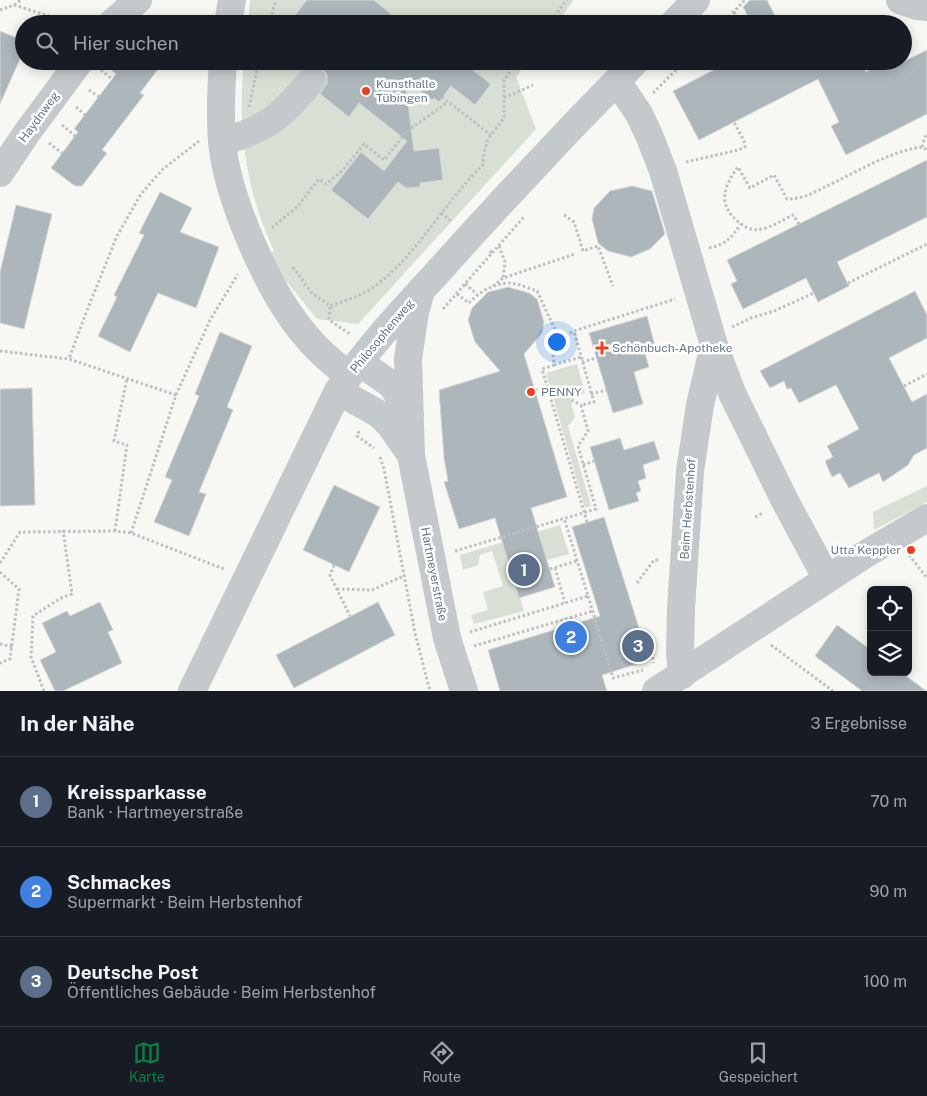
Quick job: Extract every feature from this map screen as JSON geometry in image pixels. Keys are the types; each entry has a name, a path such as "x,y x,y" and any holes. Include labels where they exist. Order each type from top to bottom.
{"street":[{"path":"121,15 138,0"},
{"path":"230,15 232,0"},
{"path":"682,15 696,0"},
{"path":"900,0 917,6 927,7"},
{"name":"Haydnweg","path":"0,173 73,70"},
{"path":"221,70 220,95 231,135 237,205 265,242 274,288 294,321 307,338 349,376"},
{"name":"Philosophenweg","path":"192,691 349,376 383,331 469,235 552,146 627,70"},
{"path":"231,135 274,120 312,80"},
{"name":"Beim Herbstenhof","path":"617,80 649,135 661,167 713,341 732,393 753,439 827,579"},
{"name":"Hartmeyerstraße","path":"421,290 415,312 408,358 411,455 449,645 464,691"},
{"name":"Beim Herbstenhof","path":"682,675 680,654 681,624 690,472 703,388 713,341"},
{"name":"Hartmeyerstraße","path":"349,376 385,378 392,385 410,416"},
{"name":"Hartmeyerstraße","path":"349,376 369,408 390,425 411,455"},
{"path":"651,676 682,675 864,555 927,518"}],"path":[{"path":"1,8 14,5 21,0"},
{"path":"272,15 276,0"},
{"path":"555,15 566,0"},
{"path":"731,15 745,0"},
{"path":"14,5 46,15"},
{"path":"70,359 84,318 117,236 141,194 163,169 194,143 231,135 248,113 257,70"},
{"path":"290,263 311,292 330,306 362,294 378,284 395,269 419,242 460,189 483,166 484,152 491,135 504,118 504,80 511,70"},
{"path":"636,110 676,70"},
{"path":"503,98 533,85"},
{"path":"442,97 491,135"},
{"path":"131,533 176,395 210,320 265,242 272,228 299,205 320,179 326,184 343,170 364,144 384,160 406,132 448,102"},
{"path":"661,167 745,147 744,141 734,122"},
{"path":"922,147 927,136"},
{"path":"798,224 793,215 762,229 747,228 741,224 725,208 724,194 728,180 738,167 750,188 774,176 787,199 800,199 867,166 910,148 922,147 927,150"},
{"path":"564,215 574,222 583,251 598,246 612,286"},
{"path":"269,220 272,228"},
{"path":"687,253 721,245 732,238 741,224"},
{"path":"848,283 927,244"},
{"path":"499,246 505,262 503,278"},
{"path":"457,294 469,303 477,294 493,286 503,278 575,254"},
{"path":"493,286 510,283 537,291 559,338"},
{"path":"465,284 477,294"},
{"path":"554,365 552,342 559,338 574,331 699,292"},
{"path":"713,341 752,318 774,311 814,293"},
{"path":"534,390 547,386 581,405 594,402 574,331"},
{"path":"0,351 70,359 176,395"},
{"path":"581,357 542,369 587,522"},
{"path":"582,362 597,358"},
{"path":"904,386 927,374"},
{"path":"115,531 127,445 114,441 127,378"},
{"path":"591,394 607,390"},
{"path":"431,560 596,509 578,446 588,431 581,405"},
{"path":"369,408 357,436 379,452 384,469 415,633 430,691"},
{"path":"583,465 594,461"},
{"path":"564,518 613,678 651,676 648,642 644,643"},
{"path":"44,691 31,657 33,616 61,598 72,594 63,530"},
{"path":"0,563 20,532 63,530 131,533 209,563"},
{"path":"550,569 577,561"},
{"path":"334,565 330,575 350,616"},
{"path":"555,568 566,603"},
{"path":"0,572 18,589 10,659 0,663"},
{"path":"337,589 372,590 404,576"},
{"path":"449,645 515,619 588,596"},
{"path":"449,645 593,611"},
{"path":"0,644 12,647"},
{"path":"794,662 833,691"}],"shaded area":[{"path":"250,0 574,0 563,15 249,15"},
{"path":"243,70 521,70 516,77 536,129 358,324 317,319 266,256 274,251 264,228 250,182 243,135"},
{"path":"577,364 585,393 570,398 575,418 568,426 591,506 585,508 546,373"},
{"path":"927,486 927,502 874,530 873,512"},
{"path":"560,525 569,554 547,560 504,547 524,611 474,624 471,615 488,610 483,592 503,586 492,551 480,555 478,565 463,570 460,555"}],"building":[{"path":"307,0 374,0 392,15 295,15"},
{"path":"750,0 767,0 774,15 747,15 743,7"},
{"path":"0,31 15,37 15,70 0,104"},
{"path":"927,50 927,114 846,155 831,126 839,122 818,79 699,140 673,91 714,70 865,70 866,72 870,70 912,70 912,58"},
{"path":"157,70 140,93 144,95 102,150 107,153 82,186 75,186 51,168 78,132 74,129 116,74 112,71"},
{"path":"324,70 473,70 491,84 475,105 451,86 439,102 434,98 432,100 405,79 414,151 439,148 443,180 420,183 420,187 406,188 398,182 368,219 331,190 361,152 384,171 407,141 359,103 349,117 320,94 327,83 327,75"},
{"path":"927,160 927,217 837,262 849,286 818,302 806,278 743,309 731,284 737,281 727,260"},
{"path":"632,186 652,191 665,234 650,249 631,257 608,251 598,243 592,219 594,208 610,191"},
{"path":"160,192 192,208 180,232 219,247 196,308 158,293 130,352 98,336 117,297 114,295 144,235 139,233"},
{"path":"16,205 52,214 24,329 0,323 0,272"},
{"path":"508,287 529,293 537,299 544,322 542,333 524,354 567,497 531,508 555,587 519,598 495,518 459,529 444,482 448,481 444,458 439,390 500,371 475,342 468,320 472,308 488,292"},
{"path":"915,291 927,315 927,338 889,358 912,402 927,394 927,448 914,455 908,465 883,482 879,473 849,488 840,473 832,477 825,461 833,457 827,446 859,429 836,385 799,403 791,388 787,389 784,381 770,388 760,371"},
{"path":"647,316 655,346 644,349 649,367 634,372 643,404 613,413 589,333"},
{"path":"220,332 252,346 227,407 233,410 199,492 206,494 189,536 154,522 172,480 165,477 199,396 195,394"},
{"path":"32,388 35,505 0,506 0,389"},
{"path":"620,438 624,450 654,441 660,459 643,465 646,478 638,481 641,491 636,493 639,501 609,510 590,447"},
{"path":"334,485 380,507 349,572 303,550"},
{"path":"604,517 649,660 602,675 607,691 500,691 488,650 600,616 572,527"},
{"path":"100,602 113,630 108,632 122,663 63,691 55,691 40,660 56,652 42,623 67,611 70,616"},
{"path":"378,602 395,635 294,688 276,655"},
{"path":"837,625 867,647 867,676 906,676 926,691 862,691 815,656"}],"place":[{"name":"Kunsthalle Tübingen","path":"366,91"},
{"name":"Schönbuch-Apotheke","path":"602,348"},
{"name":"PENNY","path":"531,392"},
{"name":"Utta Keppler","path":"911,550"},
{"name":"Kreissparkasse","path":"524,570"},
{"name":"Schmackes","path":"571,637"},
{"name":"Deutsche Post","path":"638,646"}]}
